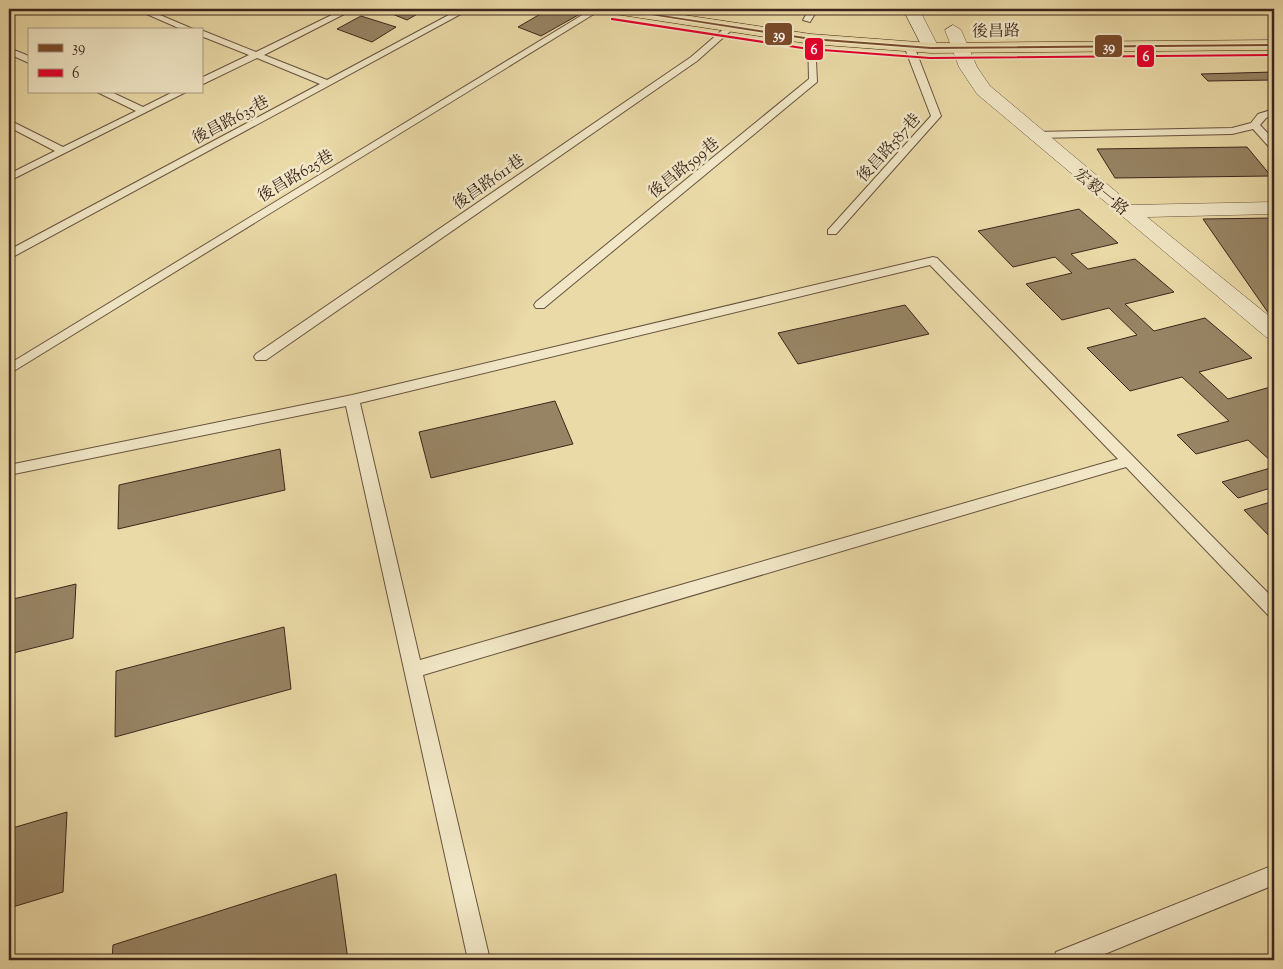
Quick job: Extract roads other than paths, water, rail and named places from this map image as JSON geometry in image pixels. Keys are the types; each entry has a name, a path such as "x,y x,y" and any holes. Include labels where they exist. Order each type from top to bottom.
{"main road":[{"name":"後昌路","path":"615,9 811,39 931,48 1274,45"},
{"path":"788,18 807,14 827,22"},
{"name":"後昌路","path":"904,29 961,30"}],"street":[{"path":"912,9 931,48"},
{"name":"宏毅一路","path":"961,30 960,49 968,67 983,90 1035,136 1271,327"},
{"path":"1127,211 1274,208"}],"lane":[{"path":"138,9 186,28"},
{"path":"202,82 350,9"},
{"name":"後昌路635巷","path":"9,255 466,9"},
{"name":"後昌路625巷","path":"9,370 598,9"},
{"name":"後昌路611巷","path":"261,357 694,59 730,28"},
{"path":"202,34 327,83"},
{"name":"後昌路599巷","path":"540,305 814,80 811,39"},
{"name":"後昌路587巷","path":"832,232 936,116 909,46"},
{"path":"9,51 28,60"},
{"path":"102,92 144,111"},
{"path":"9,178 181,92"},
{"path":"1035,136 1232,131 1256,126 1262,116 1274,112"},
{"path":"9,123 63,151"},
{"path":"1256,126 1274,146"},
{"path":"9,470 352,400 933,261 1274,610"},
{"path":"352,400 479,960"},
{"path":"413,670 1129,461"},
{"path":"1064,960 1274,875"}]}
